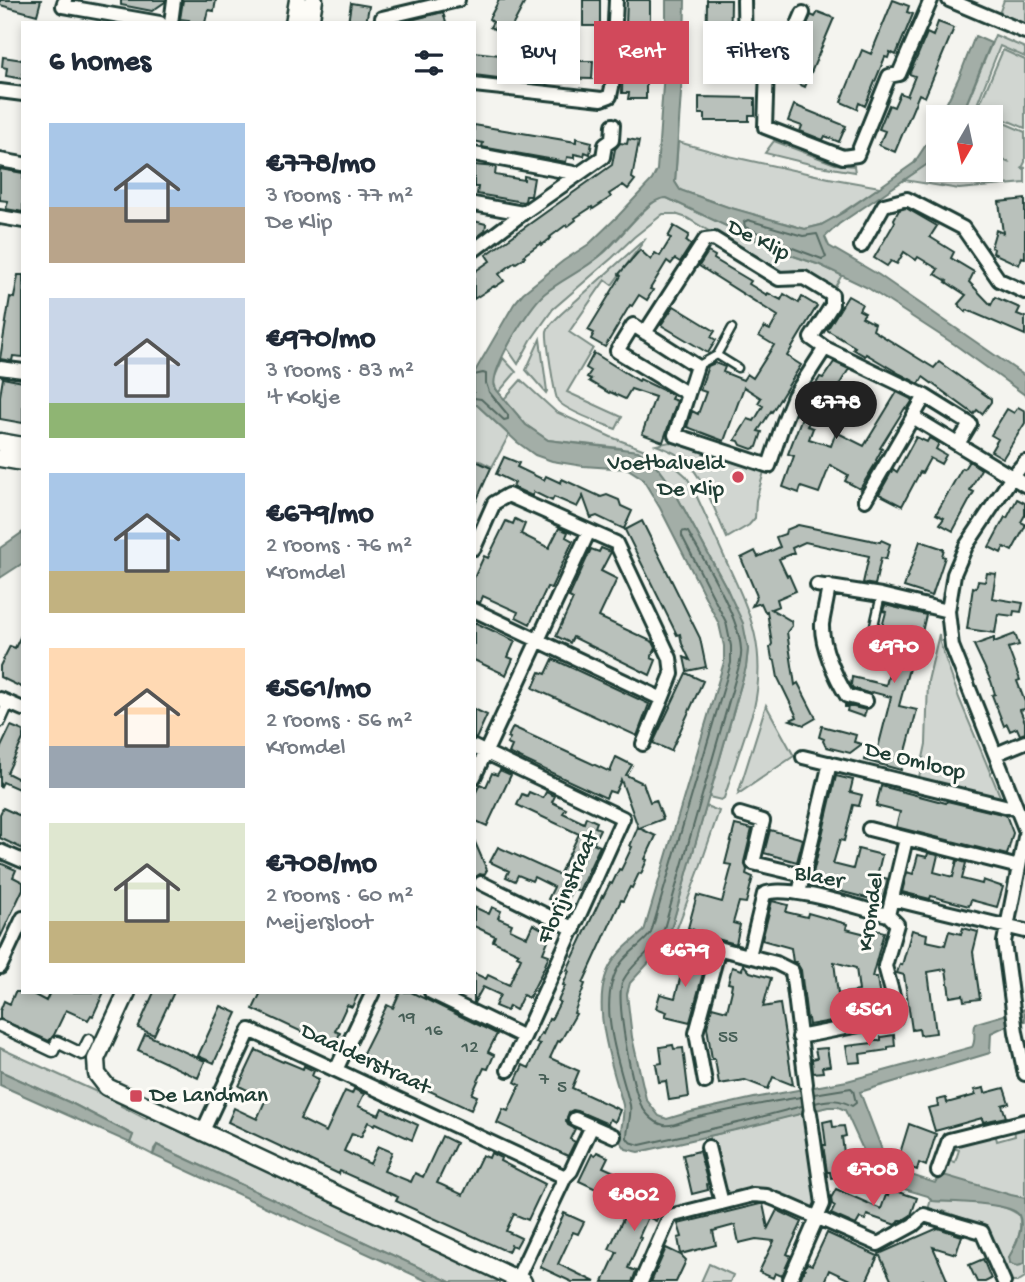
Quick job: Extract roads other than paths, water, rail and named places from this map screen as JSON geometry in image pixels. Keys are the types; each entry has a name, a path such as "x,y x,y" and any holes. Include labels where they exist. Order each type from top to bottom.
{"street":[{"path":"65,0 63,6 149,21"},
{"path":"171,21 174,0"},
{"path":"294,21 298,0"},
{"path":"310,21 314,0"},
{"path":"382,21 412,17 458,0"},
{"path":"476,85 602,99 610,96 616,0"},
{"path":"744,0 744,21"},
{"path":"766,84 765,127 843,157 857,155 890,76 900,74 930,0"},
{"path":"949,0 1025,32"},
{"path":"799,21 803,13"},
{"path":"0,91 21,94"},
{"path":"476,248 603,157 605,145 612,140 613,125"},
{"path":"476,154 579,174"},
{"path":"0,160 21,164"},
{"path":"861,246 884,205 907,200 963,229 999,280 1025,292"},
{"path":"476,204 523,213"},
{"path":"0,217 21,221"},
{"name":"De Klip","path":"645,333 705,240 714,239 779,279 804,278 832,295 832,305 811,338 825,348"},
{"path":"688,394 617,351 632,325 697,366 675,435 769,466 794,396 825,348 925,396 970,424 958,444"},
{"path":"0,368 21,371"},
{"path":"865,500 925,396"},
{"path":"913,417 1025,485"},
{"path":"0,442 21,446"},
{"path":"0,458 21,462"},
{"path":"1025,462 966,546 954,574 948,611 952,646 1025,829"},
{"path":"476,540 494,503 508,495 616,543 670,658 672,674 643,744"},
{"path":"476,768 480,749 517,684 589,531"},
{"path":"866,701 847,696 836,678 822,627 823,586 881,595 948,611"},
{"path":"476,611 662,699"},
{"path":"0,721 4,701 21,708"},
{"path":"996,754 1025,742"},
{"name":"Florijnstraat","path":"480,749 623,818 508,1070"},
{"name":"De Omloop","path":"803,757 1017,809"},
{"path":"799,893 830,763"},
{"name":"Blaer","path":"740,814 763,821 753,863 803,876"},
{"path":"869,829 1019,867"},
{"name":"Kromdel","path":"799,1037 895,1018 897,1010 886,966 897,923 888,915 906,839"},
{"path":"1024,845 1004,942 1016,1032 1025,1074"},
{"path":"0,851 21,860"},
{"path":"481,883 574,929"},
{"name":"Blaer","path":"749,956 764,894 769,891 799,893 888,915"},
{"path":"892,899 1025,931"},
{"path":"1,961 21,922"},
{"path":"682,939 776,963 792,971 823,1204 789,1282"},
{"path":"705,1082 696,1033 719,948"},
{"path":"126,994 96,1059 100,1080 109,1089 520,1281 565,1177 571,1171 592,1126"},
{"path":"336,1070 372,994"},
{"path":"435,994 524,1037"},
{"path":"0,1027 53,1051 57,1042 82,1054 89,1040"},
{"name":"Daalderstraat","path":"202,1133 250,1030 565,1177"},
{"path":"575,1119 614,1136"},
{"path":"938,1171 949,1140 1025,1121"},
{"path":"708,1147 722,1203"},
{"path":"640,1282 670,1216 760,1195 778,1200 878,1244 913,1225 925,1215 982,1232 1004,1282"}],"lane":[{"path":"697,366 717,355 732,328"},
{"path":"717,355 738,368"},
{"path":"869,647 881,595"}],"water":[{"path":"666,0 685,0 685,21 666,21"},
{"path":"975,36 991,43 966,105 946,105"},
{"path":"663,84 682,84 675,182 680,190 805,229 821,225 844,212 914,163 926,145 926,165 839,224 825,237 829,246 879,275 1025,376 1025,395 954,344 868,288 820,265 779,251 667,198 652,203 595,260 544,294 512,339 498,368 495,388 526,425 548,440 638,451 649,458 671,485 727,589 743,623 748,649 746,667 667,943 630,983 627,994 632,1037 646,1099 659,1116 667,1119 754,1098 847,1081 972,1047 976,1023 1025,1009 1025,1021 991,1033 990,1053 860,1092 887,1163 893,1169 935,1183 947,1176 1025,1198 1025,1261 1020,1265 1010,1263 1009,1257 1020,1231 1019,1215 1005,1207 993,1205 932,1201 928,1196 891,1185 871,1167 845,1110 838,1107 828,1107 639,1152 626,1149 620,1141 623,1105 604,1030 602,990 607,972 616,957 644,931 724,662 724,646 719,624 642,478 628,469 583,466 535,455 476,405 476,370 523,293 589,244 652,180 657,170"},
{"path":"21,533 21,564 0,578 0,548"},
{"path":"0,1071 133,1135 130,1143 0,1085"},
{"path":"157,1145 450,1282 429,1282 153,1155"}],"place":[{"name":"Voetbalveld De Klip","path":"738,477"},
{"name":"De Landman","path":"136,1096"}]}
